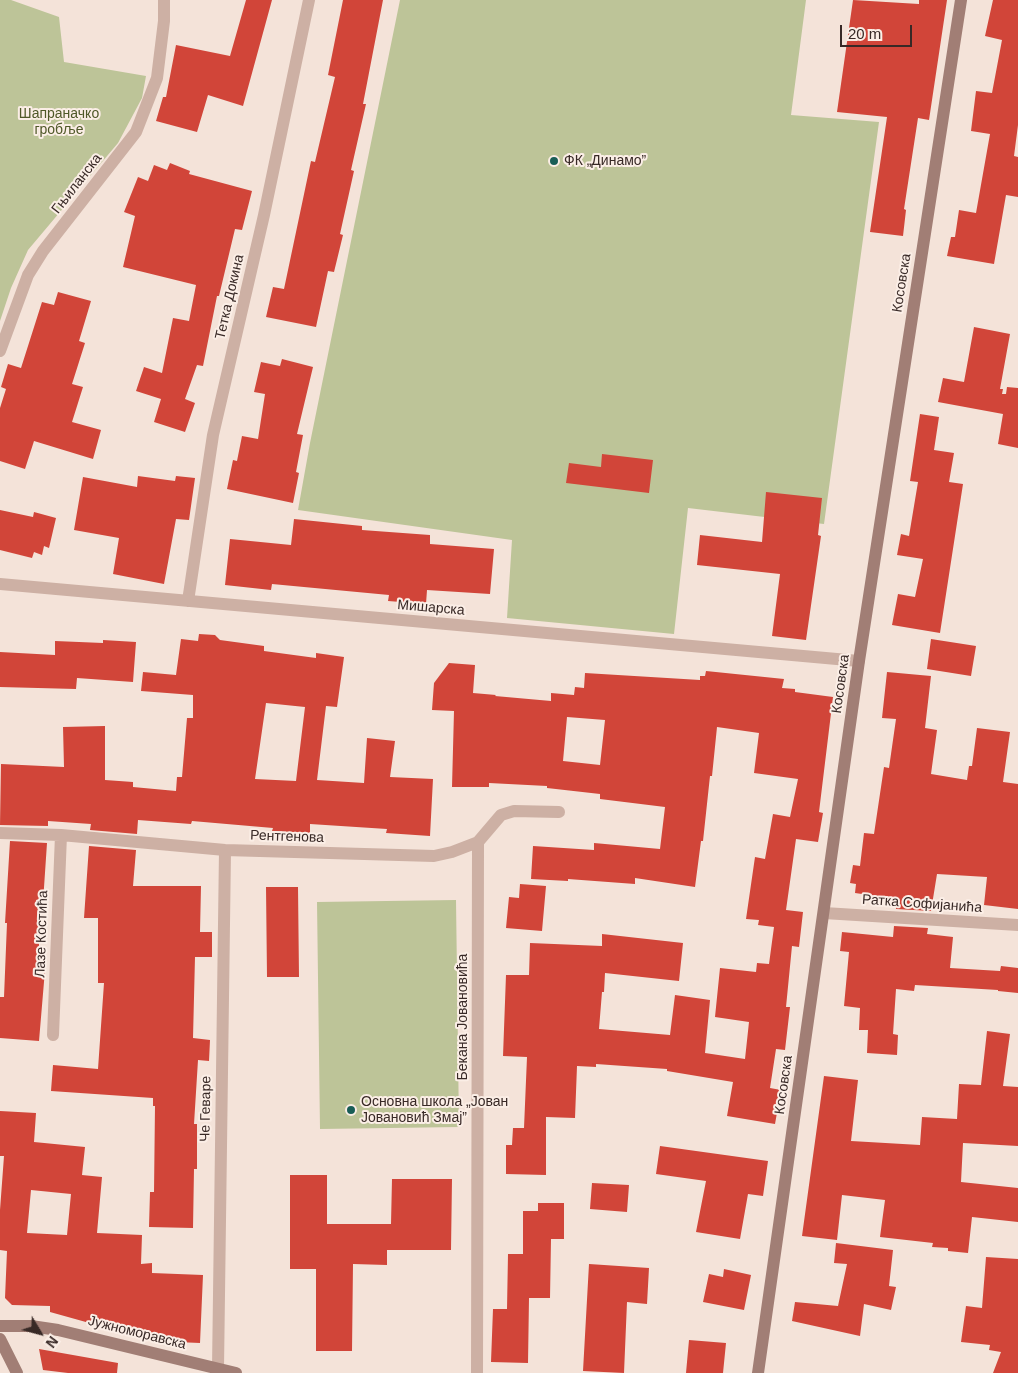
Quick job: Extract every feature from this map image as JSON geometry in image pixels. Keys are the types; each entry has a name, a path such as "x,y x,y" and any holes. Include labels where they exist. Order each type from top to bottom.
{"street":[{"name":"Гњиланска","path":"0,351 28,274 136,132 156,78 164,21 164,0"},
{"name":"Тетка Докина","path":"188,601 213,435 264,215 309,0"},
{"name":"Косовска","path":"758,1373 860,660 961,0"},
{"name":"Мишарска","path":"0,584 860,660"},
{"name":"Рентгенова","path":"0,833 61,835 225,850 434,856 452,852 478,842 501,815 514,810 559,812"},
{"name":"Лазе Костића","path":"54,1035 61,835"},
{"name":"Бекана Јовановића","path":"477,1373 478,842"},
{"name":"Че Геваре","path":"218,1368 225,850"},
{"name":"Ратка Софијанића","path":"824,913 1018,925"},
{"name":"Јужноморавска","path":"0,1326 31,1326 58,1330 236,1373"},
{"path":"0,1339 17,1373"}],"green space":[{"name":"Шапраначко гробље","path":"0,0 11,0 59,17 64,62 146,76 142,98 118,143 28,250 11,288 0,321"},
{"path":"400,0 806,0 791,115 879,122 824,524 688,508 674,634 507,618 512,540 298,510"},
{"path":"456,900 459,1127 320,1129 317,902"}],"building":[{"path":"246,0 272,0 243,106 208,95 197,132 156,121 163,97 166,97 176,45 230,56"},
{"path":"343,0 383,0 363,104 366,104 351,170 354,171 340,234 343,235 334,272 328,271 316,327 266,317 273,287 284,289 311,161 315,162 335,77 328,75"},
{"path":"853,0 919,4 919,0 947,0 929,120 918,118 904,209 906,210 903,236 870,232 887,117 837,112"},
{"path":"993,0 1018,0 1018,125 1014,156 1018,157 1018,197 1006,195 994,264 947,256 951,237 955,237 959,210 976,213 990,134 971,131 976,91 992,93 1002,40 985,36"},
{"path":"170,163 190,171 189,174 252,191 242,230 235,229 219,296 217,296 203,366 197,365 185,399 195,403 185,432 154,422 161,399 136,391 144,367 162,373 173,318 189,321 196,285 123,267 135,216 124,212 138,177 148,181 154,165 167,170"},
{"path":"58,292 91,301 79,341 85,343 72,384 83,387 72,422 101,430 93,459 34,441 25,469 0,461 0,408 6,389 1,387 8,364 21,368 42,302 54,305"},
{"path":"974,327 1010,334 1000,389 1003,389 1002,394 1006,394 1007,387 1018,388 1018,448 998,444 1003,414 938,402 943,378 964,382"},
{"path":"282,359 313,367 297,434 303,435 296,472 299,473 293,503 227,489 233,460 237,461 242,436 258,439 265,394 254,392 261,362 280,366"},
{"path":"920,414 939,417 934,450 954,453 949,482 963,484 940,633 892,625 898,594 915,597 923,559 897,555 901,534 909,536 918,482 910,481"},
{"path":"602,454 653,460 649,493 566,483 569,463 601,467"},
{"path":"138,476 175,481 176,476 195,478 189,520 176,519 164,584 113,574 119,538 74,530 83,477 137,487"},
{"path":"766,492 822,498 818,535 821,536 806,640 772,636 780,574 697,565 700,535 762,542"},
{"path":"0,510 33,517 34,512 56,518 49,548 44,546 42,555 34,552 32,558 0,550"},
{"path":"294,519 362,526 362,530 430,535 430,544 494,549 490,594 427,590 426,604 388,601 389,595 272,584 271,590 225,585 230,539 291,545"},
{"path":"199,634 215,635 220,640 264,646 264,651 316,658 316,653 344,657 337,707 326,706 317,780 364,783 367,738 395,741 390,777 433,779 430,836 386,833 387,829 310,824 310,833 272,831 273,828 192,821 191,824 138,820 137,834 90,830 91,824 48,821 48,826 0,825 1,764 64,767 63,727 105,726 105,780 133,782 133,787 176,791 177,777 182,777 187,718 193,718 193,695 141,691 143,672 176,675 181,639 198,641","holes":["266,703 305,707 296,781 255,779"]},
{"path":"931,639 976,646 971,676 927,669"},
{"path":"103,640 136,642 133,682 77,678 76,689 0,687 0,652 55,655 55,641 103,643"},
{"path":"449,663 475,665 473,693 551,701 551,693 574,695 575,687 584,688 585,673 700,680 700,676 705,676 706,671 784,679 782,688 795,689 795,692 833,697 819,812 823,813 818,842 796,839 786,910 803,912 799,947 792,946 786,1007 790,1007 785,1050 776,1049 770,1088 781,1090 775,1124 727,1116 733,1082 667,1071 667,1069 596,1064 596,1067 577,1066 575,1118 546,1117 546,1175 506,1174 506,1145 512,1145 513,1128 524,1128 527,1057 503,1056 506,975 529,975 530,943 602,946 602,934 683,943 679,981 605,973 599,1029 670,1035 675,995 710,1000 705,1053 745,1059 749,1022 715,1017 720,968 756,972 757,963 769,964 774,927 758,925 759,920 746,919 755,857 765,859 773,814 790,817 798,779 754,773 759,733 717,727 712,776 710,776 703,841 701,841 695,887 635,878 635,884 568,879 568,881 531,879 533,846 594,850 594,843 660,849 665,807 600,799 600,794 547,788 547,786 489,783 489,787 452,787 454,711 432,710 434,683","holes":["567,717 605,720 600,765 563,761"]},
{"path":"887,672 931,676 925,728 937,730 931,774 967,780 969,766 972,766 977,728 1010,732 1003,782 1018,784 1018,909 984,905 987,877 937,874 931,911 896,909 897,899 855,893 856,884 850,883 853,865 860,866 864,833 874,834 884,767 889,768 896,719 882,718"},
{"path":"10,841 47,843 42,917 40,917 38,971 45,970 39,1041 0,1038 0,997 4,997 7,923 5,923"},
{"path":"89,846 136,850 133,886 201,886 200,932 212,932 212,957 195,957 193,1038 210,1040 209,1061 198,1060 194,1124 197,1124 197,1169 194,1169 193,1228 149,1227 150,1192 154,1192 155,1106 153,1106 153,1098 51,1091 53,1065 98,1069 104,983 98,983 98,918 84,918"},
{"path":"520,884 546,886 542,931 506,928 509,897 519,898"},
{"path":"266,887 298,887 299,977 267,977"},
{"path":"894,926 928,928 927,934 953,937 950,968 1000,971 1001,966 1018,968 1018,993 915,985 914,991 896,989 893,1034 898,1035 897,1055 867,1053 868,1030 859,1030 860,1008 844,1006 849,952 840,951 842,932 893,937"},
{"path":"987,1031 1010,1034 1003,1086 1018,1087 1018,1146 963,1143 961,1182 1018,1188 1018,1222 972,1217 968,1253 948,1251 948,1248 932,1247 933,1243 880,1237 885,1200 842,1195 837,1240 802,1236 824,1076 858,1080 851,1141 920,1145 922,1117 957,1119 959,1084 981,1085"},
{"path":"0,1111 36,1113 34,1142 85,1147 82,1175 102,1177 97,1233 142,1235 141,1264 152,1263 152,1273 203,1275 200,1343 154,1341 50,1312 50,1306 12,1305 5,1298 7,1251 0,1250 0,1210 4,1156 0,1156","holes":["31,1190 71,1194 67,1235 27,1233"]},
{"path":"660,1146 768,1161 763,1196 748,1194 740,1239 696,1232 706,1181 656,1174"},
{"path":"290,1175 327,1175 327,1224 391,1224 392,1179 452,1179 451,1250 387,1250 387,1265 353,1264 352,1351 316,1351 316,1269 290,1269"},
{"path":"592,1183 629,1185 627,1212 590,1209"},
{"path":"538,1203 564,1203 564,1239 551,1239 550,1298 529,1298 528,1363 491,1362 493,1309 507,1309 508,1254 523,1254 523,1211 538,1211"},
{"path":"836,1243 893,1250 889,1286 896,1287 891,1310 864,1304 860,1336 792,1321 795,1302 838,1306 847,1264 834,1263"},
{"path":"986,1257 1018,1259 1018,1373 993,1373 1001,1352 989,1350 990,1345 961,1342 966,1306 982,1308"},
{"path":"589,1264 649,1268 647,1304 627,1302 624,1373 583,1371"},
{"path":"724,1269 751,1275 744,1310 703,1302 709,1274 723,1277"},
{"path":"689,1340 726,1343 723,1373 686,1373"},
{"path":"39,1349 118,1363 117,1373 68,1373 43,1370"}],"place":[{"name":"ФК „Динамо”","path":"554,161"},
{"name":"Основна школа „Јован Јовановић Змај”","path":"351,1110"}]}
